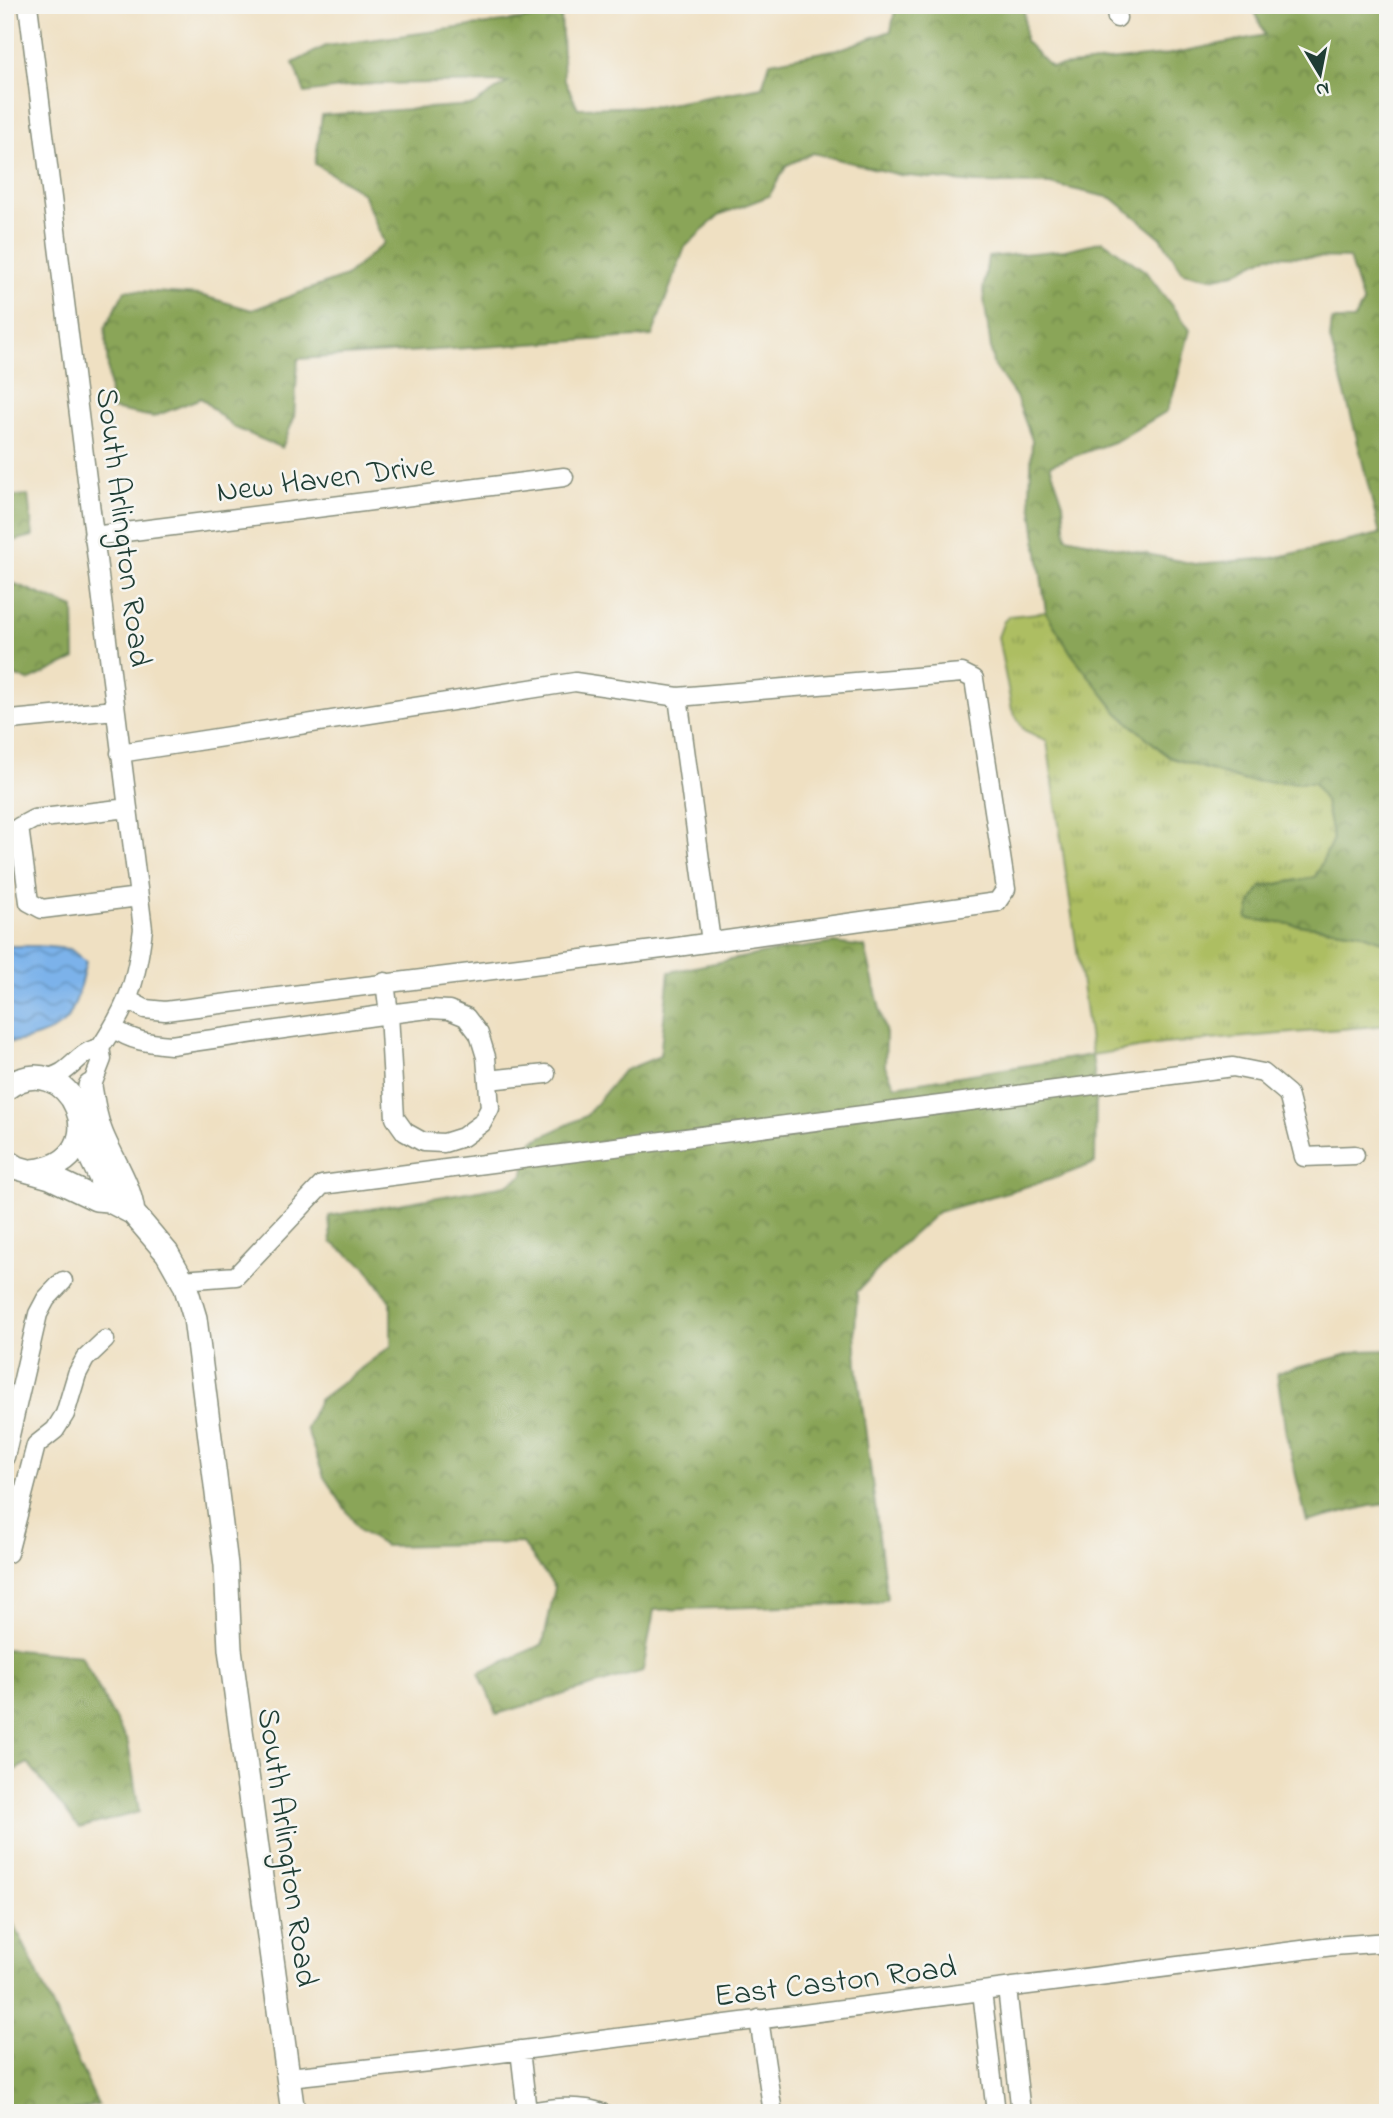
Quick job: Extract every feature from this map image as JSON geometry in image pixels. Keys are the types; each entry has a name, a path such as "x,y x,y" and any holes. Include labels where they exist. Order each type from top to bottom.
{"main road":[{"path":"10,1084 27,1079 43,1079 58,1084 70,1094 78,1108 84,1146 107,1191 108,1200"},
{"path":"90,1086 103,1138 131,1195 133,1213"},
{"path":"33,1171 61,1163 72,1153 81,1127"},
{"path":"5,1160 18,1168 33,1171 96,1199 108,1200 133,1213"},
{"name":"South Arlington Road","path":"133,1213 167,1253 182,1280 195,1318 226,1565 230,1648 293,2113"}],"street":[{"name":"South Arlington Road","path":"28,5 143,929 138,968 128,1000 100,1048 102,1059 90,1086 81,1127"},
{"name":"New Haven Drive","path":"93,536 564,477"},
{"path":"120,753 575,682 678,697 962,673 974,679 1006,889 997,902 711,942 165,1011 145,1009 128,1000"},
{"path":"678,697 711,942"},
{"path":"11,720 115,710"},
{"path":"128,808 34,819 19,827 30,902 42,909 139,897"},
{"path":"113,1028 127,1038 144,1043 171,1045 389,1014 428,1009 449,1010 466,1017 480,1034 486,1057 490,1108 482,1123 463,1138 444,1143 423,1142 405,1132 395,1118 389,1014 385,982"},
{"name":"South Arlington Road","path":"43,1079 66,1071 89,1049 100,1048"},
{"path":"182,1280 236,1276 322,1185 1233,1067 1263,1073 1287,1094 1304,1157 1354,1155"},
{"path":"488,1080 546,1074"},
{"path":"5,1457 38,1314 46,1299 63,1281"},
{"path":"5,1553 8,1553 36,1445 55,1430 65,1414 77,1374 85,1359 105,1340"},
{"name":"East Caston Road","path":"289,2077 1333,1946 1388,1942"},
{"path":"1007,1988 1021,2113"},
{"path":"982,1992 996,2113"},
{"path":"759,2019 773,2113"},
{"path":"520,2050 526,2112 593,2109 602,2113"}],"green space":[{"path":"896,5 1024,5 1025,41 1051,67 1165,55 1265,35 1254,10 1248,5 1388,5 1388,73 1385,88 1388,189 1388,943 1358,932 1247,919 1251,903 1261,887 1315,877 1333,839 1325,801 1314,783 1245,781 1169,757 1118,713 1071,653 1046,612 1030,495 1032,440 1016,397 993,364 983,291 988,257 1065,250 1103,241 1145,271 1190,330 1167,411 1116,441 1050,465 1063,503 1066,537 1195,564 1273,558 1380,534 1330,339 1332,320 1353,320 1363,304 1349,258 1268,256 1235,273 1211,278 1183,272 1160,237 1112,198 1050,184 974,183 900,175 813,153 787,165 769,196 719,215 685,247 652,336 298,359 294,418 282,448 233,427 201,398 153,417 111,409 105,328 125,290 200,295 252,310 346,276 384,243 363,193 315,164 322,115 473,105 508,82 369,84 305,93 293,63 326,46 561,14 564,79 578,108 657,106 762,87 770,62 843,48 891,31"},
{"path":"28,495 33,536 5,543 5,497"},
{"path":"5,580 74,608 75,659 28,681 5,671"},
{"path":"1046,612 1071,653 1118,713 1169,757 1245,781 1314,783 1325,801 1333,839 1315,877 1261,887 1247,919 1358,932 1388,943 1388,1025 1163,1044 1092,1055 1047,741 1024,730 1012,710 998,637 1004,621 1010,616"},
{"path":"834,943 865,947 886,1034 885,1066 895,1086 1092,1055 1096,1086 1095,1163 1052,1179 938,1212 899,1247 857,1292 857,1365 887,1598 878,1603 654,1610 643,1671 497,1714 479,1673 543,1644 555,1587 522,1543 385,1546 360,1531 324,1477 306,1428 319,1400 391,1346 391,1303 366,1267 331,1242 329,1216 507,1185 523,1175 533,1141 586,1116 623,1071 660,1056 669,972"},
{"path":"1388,1350 1388,1504 1307,1522 1286,1434 1277,1373 1360,1351"},
{"path":"5,1649 81,1656 128,1743 139,1812 79,1828 28,1763 5,1775"},
{"path":"5,1909 98,2105 64,2113 5,2113"}],"water":[{"path":"5,946 70,949 86,962 79,992 61,1025 38,1036 5,1042"}]}
